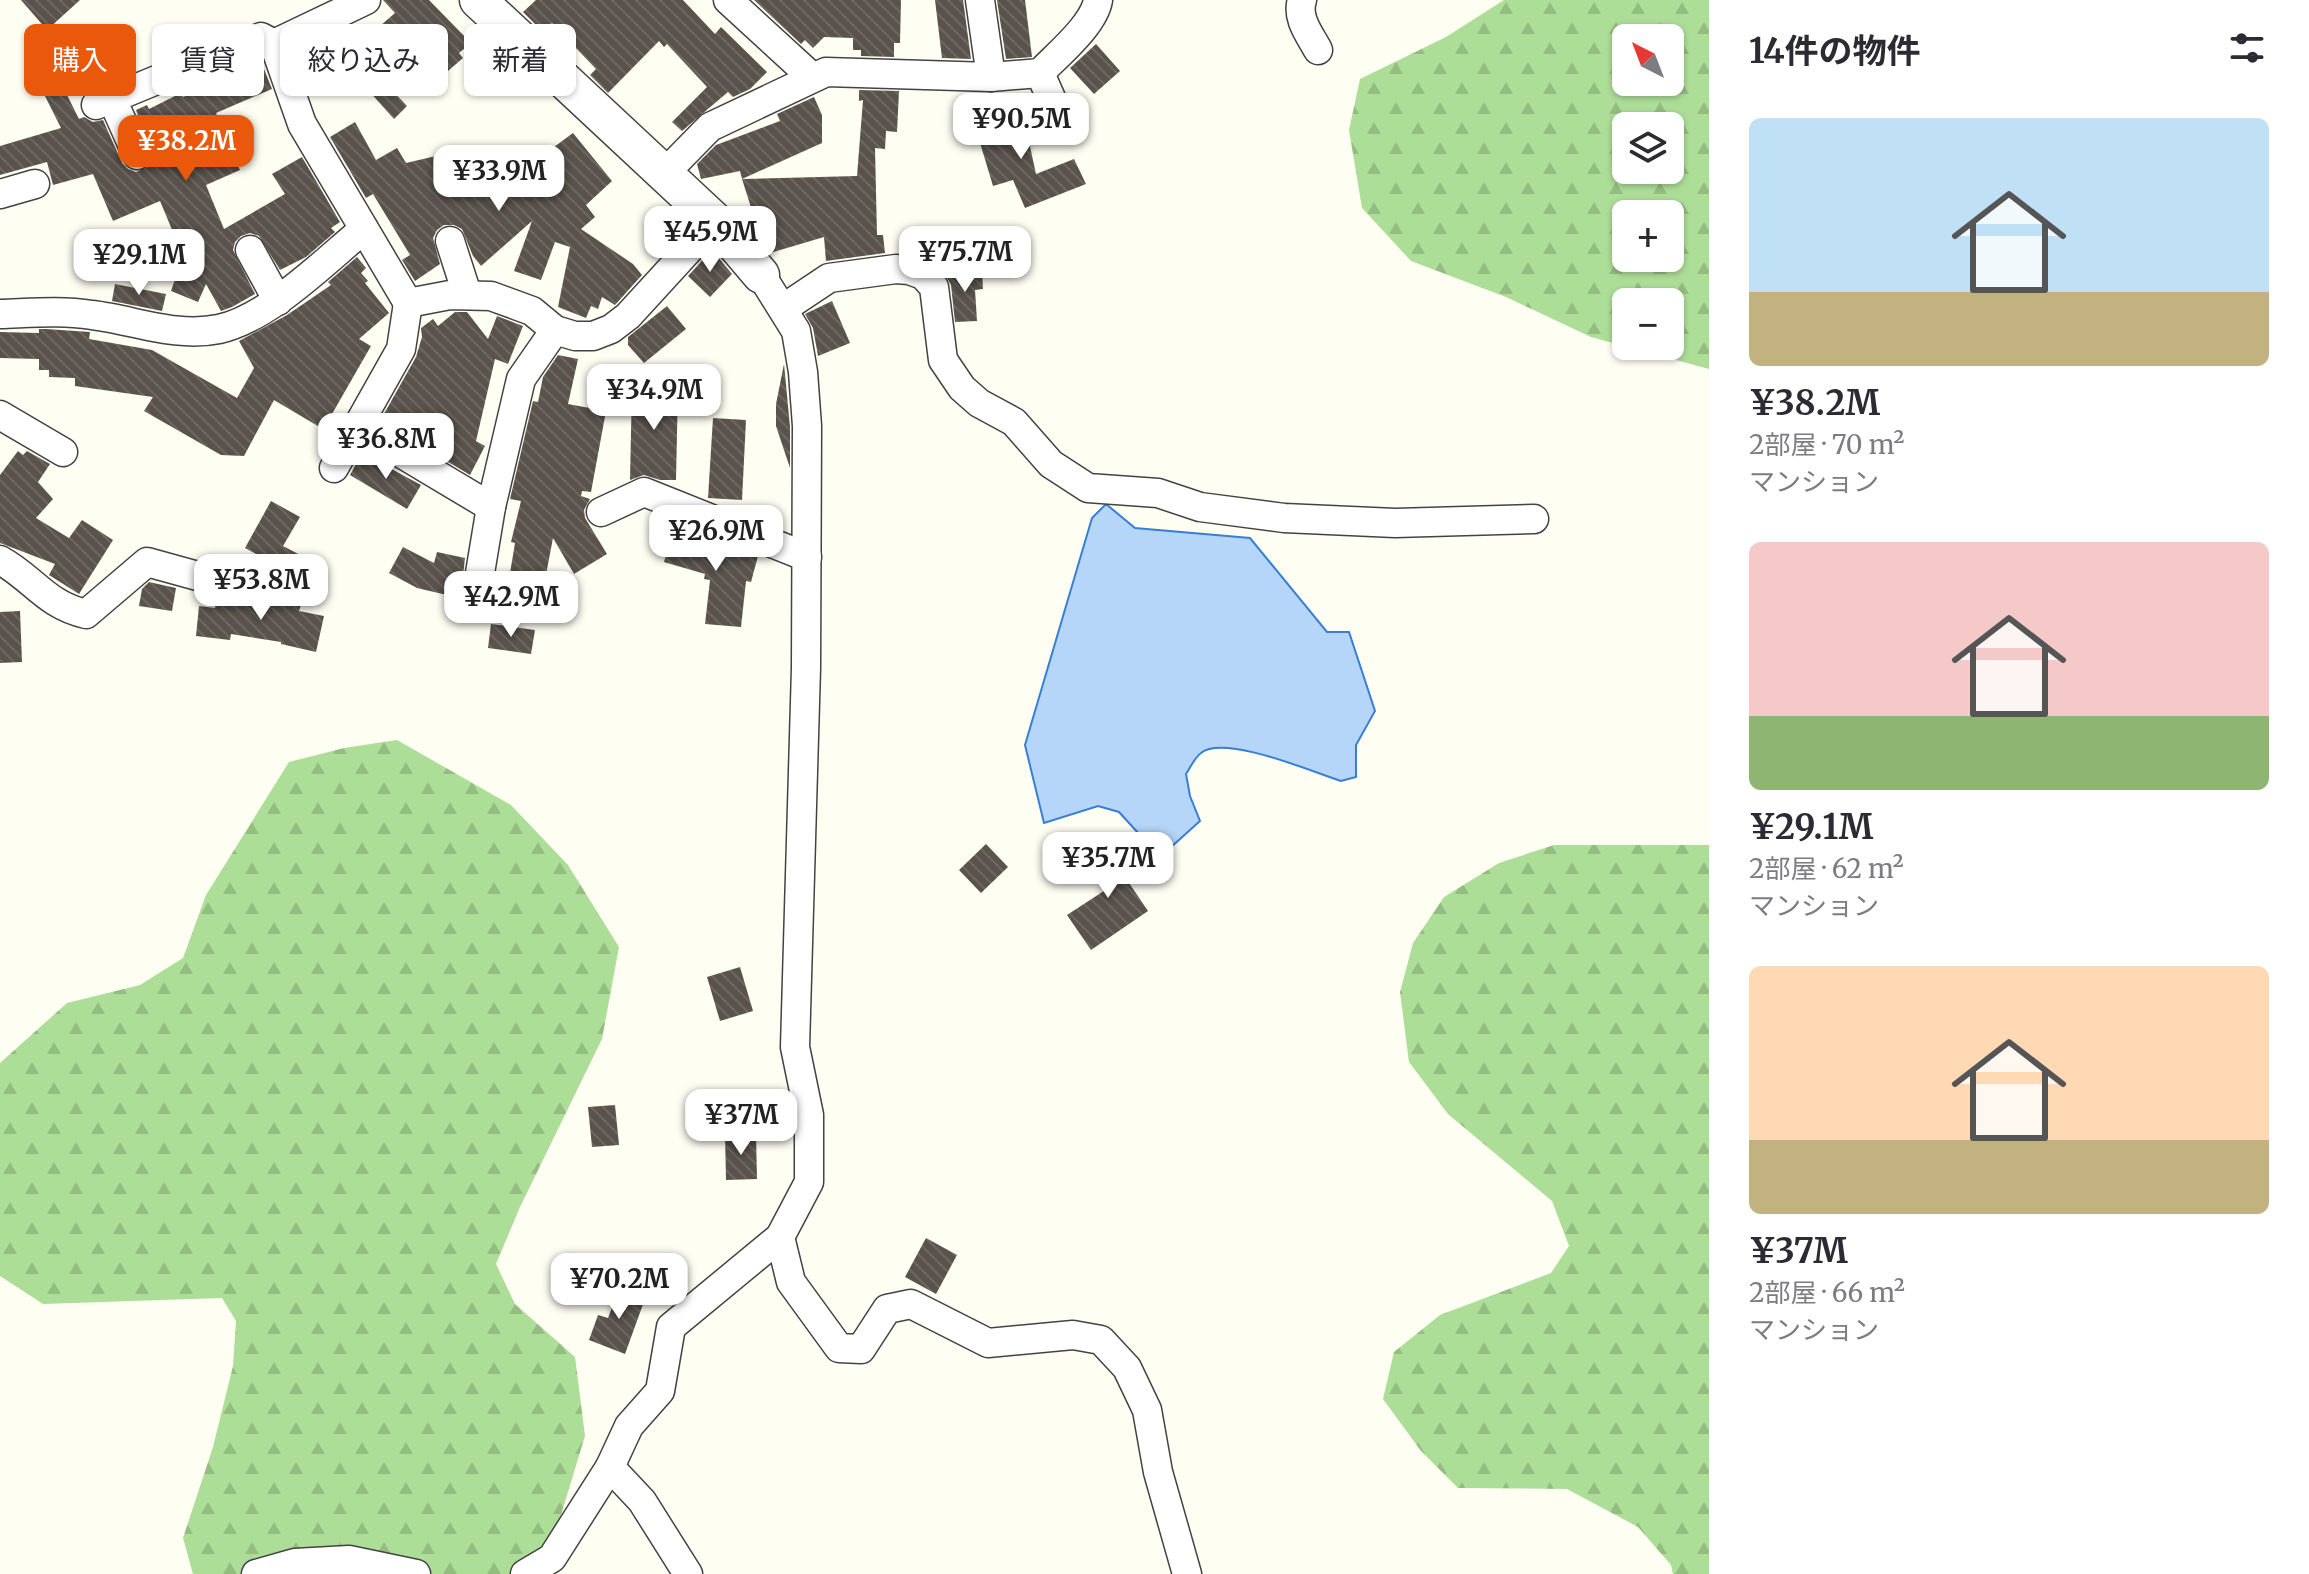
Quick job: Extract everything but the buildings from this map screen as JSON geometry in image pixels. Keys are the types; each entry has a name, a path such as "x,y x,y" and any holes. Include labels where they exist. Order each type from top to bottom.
{"street":[{"path":"274,44 366,0"},
{"path":"478,0 715,221 761,275 796,331 807,426 807,557 795,1047 809,1115 809,1182 780,1237 671,1327 660,1391 629,1426 610,1467 552,1558 525,1574"},
{"path":"728,0 812,77"},
{"path":"980,0 991,77"},
{"path":"664,174 710,127 826,72 991,77 1040,73 1089,21 1098,0"},
{"path":"1302,0 1303,23 1318,50"},
{"path":"137,155 104,102 261,37 274,44 302,124 408,303 401,349 334,468"},
{"path":"1040,73 1061,121"},
{"path":"0,194 35,184"},
{"path":"408,303 467,294 508,301 532,311 555,330 593,336 611,329 628,316 715,221"},
{"path":"0,314 55,312 93,315 182,332 220,329 278,301 364,229"},
{"path":"450,241 467,294"},
{"path":"250,250 278,301"},
{"path":"784,308 829,278 896,269 923,275 934,287 943,360 962,388 979,403 1014,422 1051,464 1088,488 1158,493 1200,507 1284,518 1395,523 1534,519"},
{"path":"480,573 491,507 521,379 555,330"},
{"path":"0,415 63,452"},
{"path":"357,427 491,507"},
{"path":"601,512 644,492 807,557"},
{"path":"0,560 19,570 46,598 86,614 147,562 223,583"},
{"path":"780,1237 791,1282 839,1348 861,1349 887,1309 911,1304 988,1343 1073,1335 1101,1340 1127,1368 1147,1410 1158,1472 1187,1574"},
{"path":"610,1467 642,1501 688,1574"},
{"path":"256,1574 295,1563 349,1560 416,1574"}],"green space":[{"path":"1504,0 1709,0 1709,369 1676,360 1684,360 1684,288 1612,288 1612,343 1591,337 1506,297 1411,261 1362,208 1349,130 1360,79 1446,37"},
{"path":"397,740 511,805 568,865 619,947 602,1039 520,1207 496,1264 515,1304 575,1357 585,1436 557,1528 535,1574 193,1574 183,1538 213,1447 233,1366 236,1321 222,1298 43,1304 0,1276 0,1063 67,1003 140,985 183,958 206,895 289,762 344,748"},
{"path":"1554,845 1709,845 1709,1574 1673,1574 1671,1565 1638,1527 1567,1489 1458,1488 1421,1451 1383,1399 1394,1352 1440,1315 1551,1273 1569,1246 1552,1201 1448,1114 1409,1062 1400,992 1413,943 1444,897 1499,863"}],"water":[{"path":"1106,504 1135,528 1250,538 1327,632 1349,632 1375,711 1356,745 1356,777 1341,781 1269,756 1212,748 1201,753 1186,774 1190,796 1200,821 1160,857 1119,812 1098,806 1044,823 1025,745 1092,518"}]}
